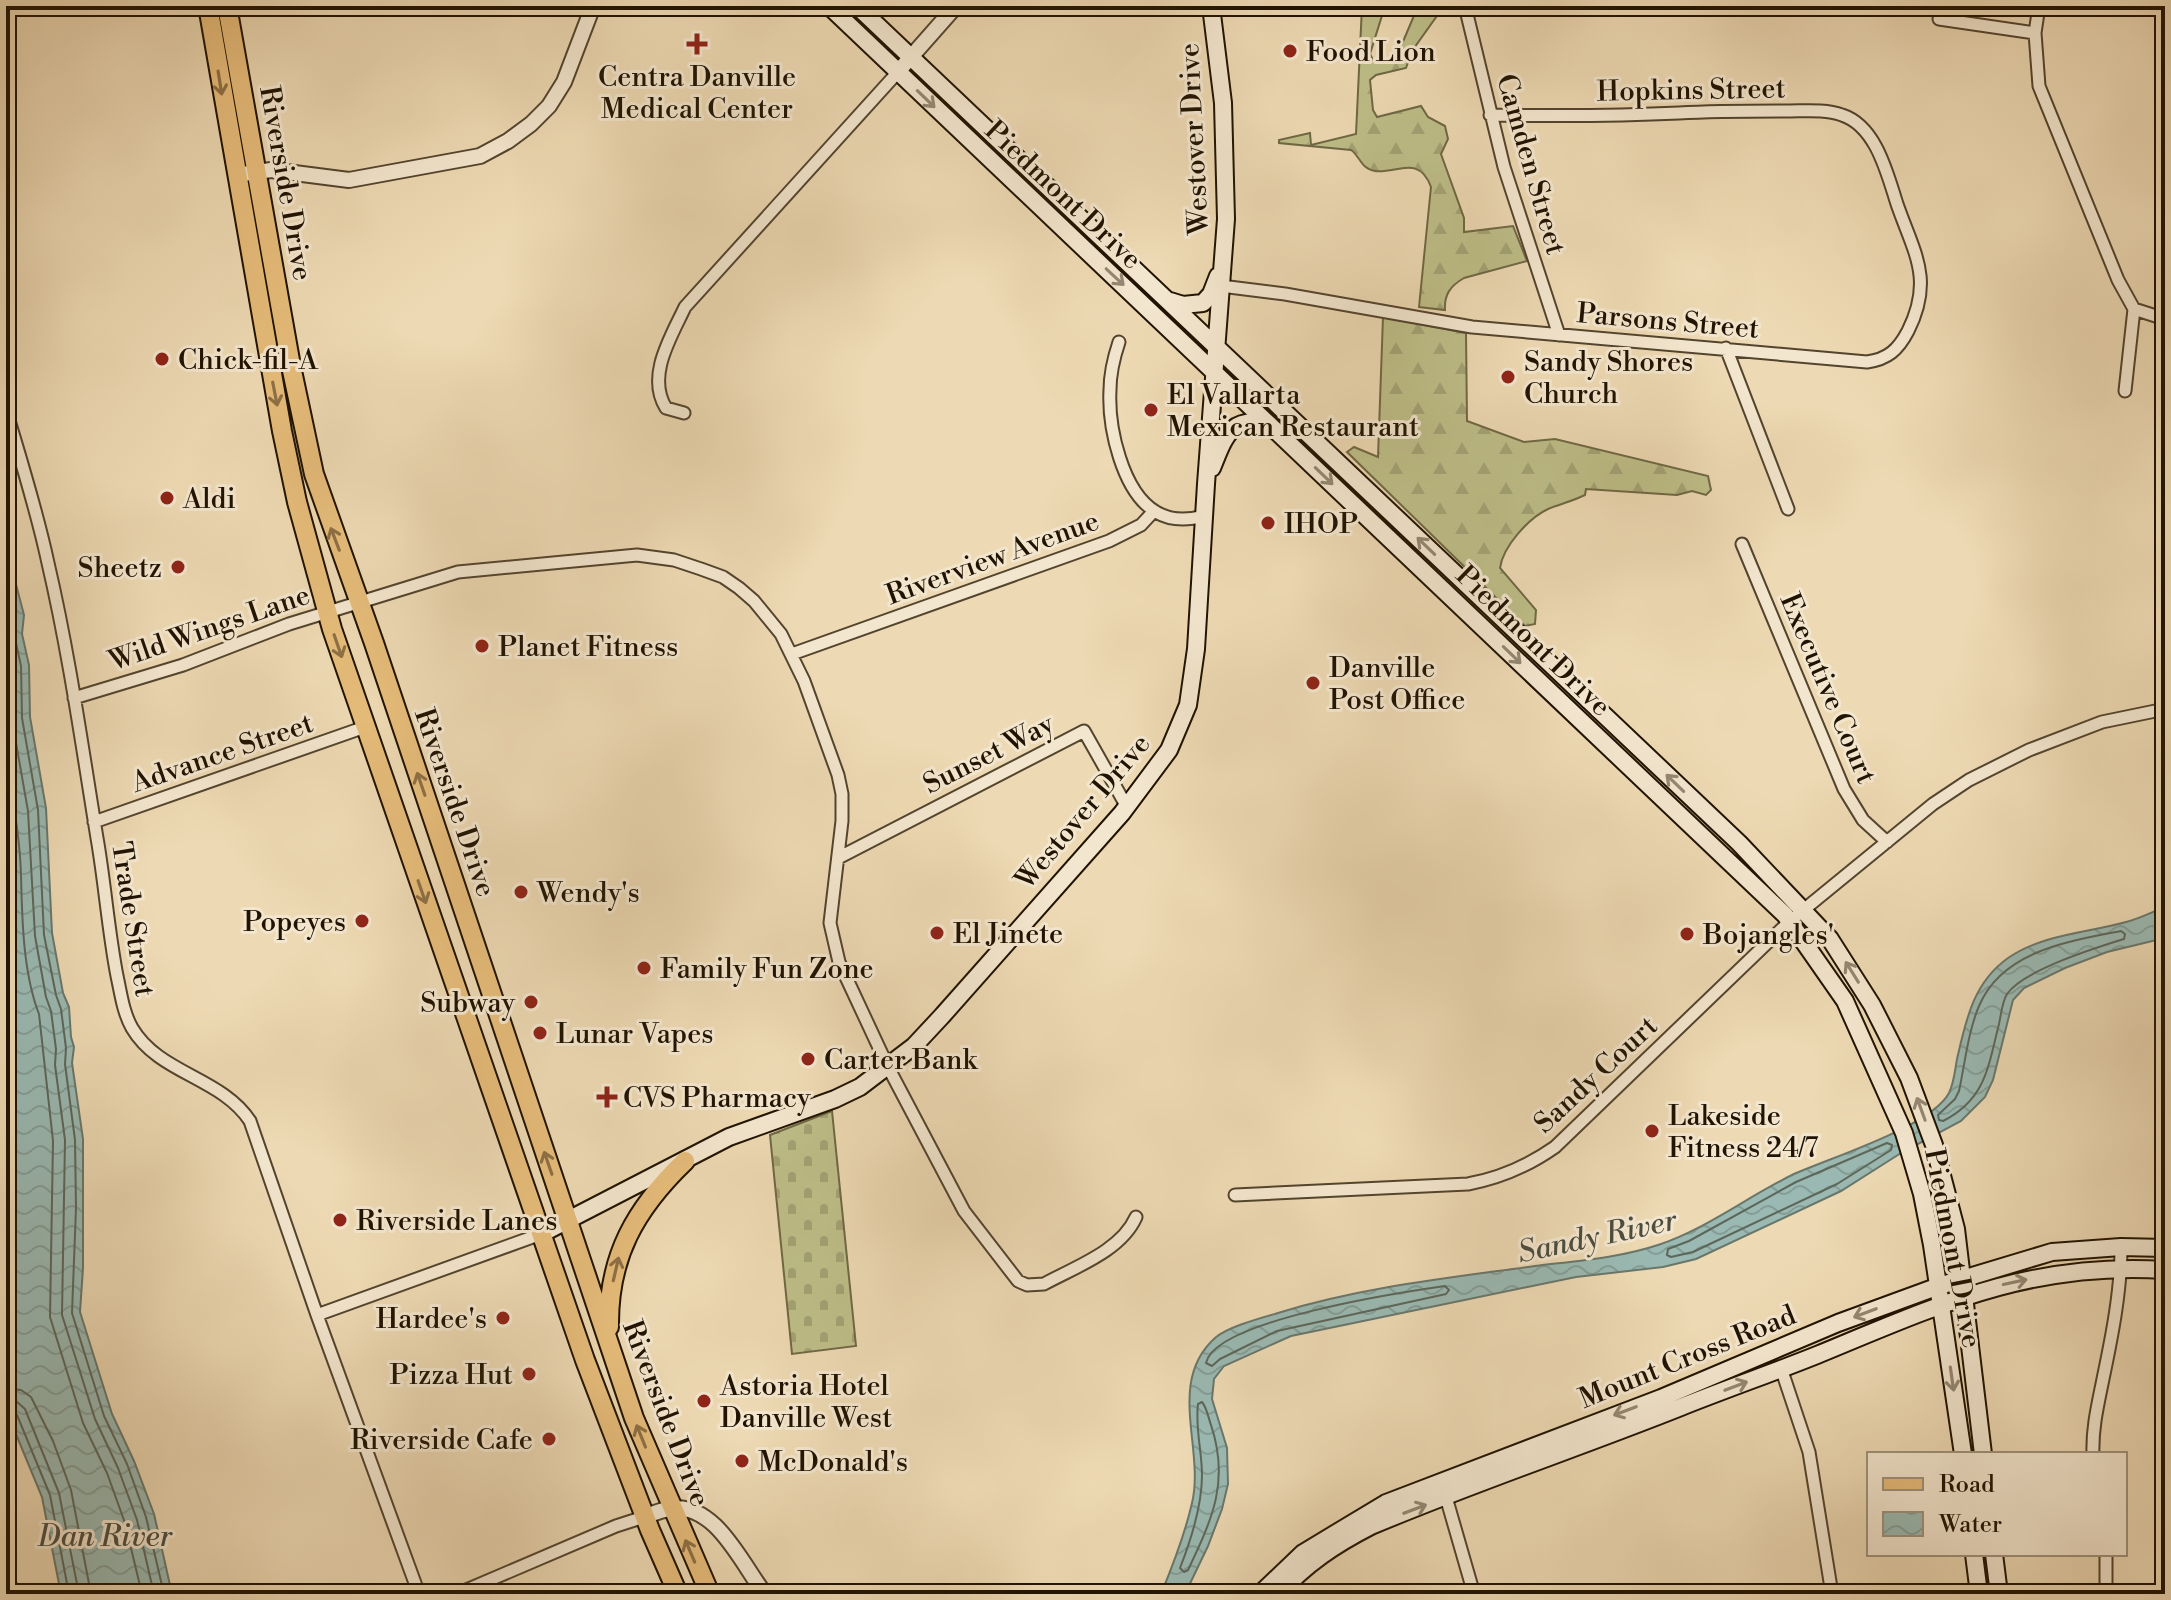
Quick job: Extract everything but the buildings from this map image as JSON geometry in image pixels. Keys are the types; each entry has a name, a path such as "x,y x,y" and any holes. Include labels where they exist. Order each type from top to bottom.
{"main road":[{"name":"Riverside Drive","path":"208,6 282,431 297,502 327,612 541,1234 644,1517 678,1594"},
{"name":"Riverside Drive","path":"227,6 291,366 314,474 634,1418 710,1594"},
{"name":"Piedmont Drive","path":"829,6 1790,921 1845,1001 1904,1133 1922,1194 1939,1286 1963,1452"},
{"name":"Piedmont Drive","path":"857,6 1739,843 1830,939 1891,1040 1920,1107 1944,1181 1956,1229 1983,1452"},
{"name":"Westover Drive","path":"541,1234 729,1137 860,1087 888,1067 914,1046 950,1008 1127,807 1169,750 1188,705 1196,649 1226,219 1223,103 1211,6"},
{"path":"1166,300 1183,305 1203,303 1211,294 1223,264"},
{"path":"1206,484 1226,435 1245,423 1255,421 1269,424"},
{"path":"610,1346 610,1299 616,1264 625,1239 651,1197 685,1161"},
{"name":"Mount Cross Road","path":"1260,1594 1303,1553 1386,1503 1661,1398 1820,1330 1962,1278 2052,1252 2121,1247 2165,1248"},
{"name":"Mount Cross Road","path":"1279,1594 1300,1572 1345,1539 1942,1304 2006,1283 2046,1276 2121,1268 2165,1270"},
{"path":"1974,1556 1979,1594"},
{"path":"1994,1556 1999,1594"},
{"path":"6,1583 9,1594"}],"street":[{"path":"236,175 279,170 349,180 480,156 520,133 549,106 564,82 593,6"},
{"path":"684,413 666,408 658,395 658,373 685,307 956,6"},
{"name":"Camden Street","path":"1465,6 1504,167 1559,335"},
{"path":"2039,6 2035,62 2044,102 2118,280 2134,309 2125,391"},
{"path":"1939,19 2035,33"},
{"name":"Hopkins Street","path":"1490,115 1630,115 1749,109 1826,111 1859,123 1875,149"},
{"name":"Parsons Street","path":"1221,286 1285,294 1472,327 1867,362 1886,357 1901,344 1922,290 1914,245 1875,149"},
{"path":"2134,309 2165,319"},
{"path":"1119,342 1110,388 1112,428 1129,479 1154,511 1180,519 1204,516"},
{"path":"1726,348 1788,509"},
{"name":"Trade Street","path":"6,410 49,564 94,822 106,921 124,1010 131,1027 147,1048 228,1096 250,1121 419,1594"},
{"name":"Riverview Avenue","path":"792,654 1109,541 1141,525 1154,511"},
{"name":"Executive Court","path":"1742,544 1844,789 1863,820 1887,842"},
{"name":"Wild Wings Lane","path":"74,698 183,665 327,612 458,572 637,555 656,556 723,577 739,588 769,618 792,654 838,775 842,811 830,923 833,945 888,1067 950,1189 1018,1281 1027,1285 1044,1284 1116,1243 1129,1231 1136,1217"},
{"name":"Sandy Court","path":"1235,1195 1468,1184 1518,1170 1555,1147 1790,921 1955,789 2029,750 2102,722 2165,709"},
{"name":"Advance Street","path":"94,822 365,727"},
{"name":"Sunset Way","path":"838,858 1084,731 1127,807"},
{"path":"317,1315 541,1234"},
{"path":"2093,1452 2096,1407 2110,1343 2121,1247"},
{"path":"1781,1368 1809,1452 1832,1594"},
{"path":"1446,1497 1474,1594"},
{"path":"457,1594 616,1526 671,1508 699,1514 720,1530 765,1594"},
{"path":"2106,1556 2106,1594"}],"green space":[{"path":"1362,6 1385,6 1370,54 1374,62 1387,63 1397,56 1418,6 1444,6 1412,51 1406,68 1376,75 1370,80 1373,110 1377,117 1421,106 1428,117 1445,126 1448,139 1441,154 1464,218 1464,232 1513,226 1527,261 1464,278 1449,291 1445,310 1419,307 1431,187 1426,177 1414,168 1375,171 1367,168 1351,150 1279,143 1279,140 1310,133 1311,145 1356,134"},
{"path":"1383,317 1466,333 1467,421 1524,442 1555,439 1708,476 1711,490 1706,495 1692,491 1677,495 1586,489 1585,495 1541,513 1511,542 1500,568 1536,610 1535,624 1525,626 1347,452 1354,447 1378,457"},
{"path":"832,1111 856,1346 792,1354 770,1135"}],"water":[{"name":"Dan River","path":"6,546 24,615 22,634 29,665 30,717 46,808 52,933 63,993 69,1007 74,1047 72,1063 83,1139 80,1312 112,1414 154,1514 172,1594 61,1594 42,1497 6,1410"},
{"path":"2165,907 2165,938 2107,952 2024,988 2013,1000 1993,1080 1985,1097 1961,1121 1901,1153 1841,1191 1696,1259 1663,1267 1576,1277 1291,1336 1224,1366 1214,1379 1212,1399 1227,1448 1228,1484 1222,1509 1185,1594 1161,1594 1192,1503 1195,1482 1190,1395 1193,1375 1200,1356 1220,1334 1254,1320 1342,1296 1438,1279 1612,1256 1676,1238 1792,1175 1878,1140 1939,1106 1952,1085 1973,1003 1987,979 2008,958 2050,939 2131,921"}],"place":[{"name":"Centra Danville Medical Center","path":"697,44"},
{"name":"Food Lion","path":"1290,51"},
{"name":"Chick-fil-A","path":"162,359"},
{"name":"Sandy Shores Church","path":"1508,377"},
{"name":"El Vallarta Mexican Restaurant","path":"1151,410"},
{"name":"Aldi","path":"167,498"},
{"name":"IHOP","path":"1268,523"},
{"name":"Sheetz","path":"178,567"},
{"name":"Planet Fitness","path":"482,646"},
{"name":"Danville Post Office","path":"1313,683"},
{"name":"Wendy's","path":"521,892"},
{"name":"Popeyes","path":"362,921"},
{"name":"El Jinete","path":"937,933"},
{"name":"Bojangles'","path":"1687,934"},
{"name":"Family Fun Zone","path":"644,968"},
{"name":"Subway","path":"531,1002"},
{"name":"Lunar Vapes","path":"540,1033"},
{"name":"Carter Bank","path":"808,1059"},
{"name":"CVS Pharmacy","path":"607,1097"},
{"name":"Lakeside Fitness 24/7","path":"1652,1131"},
{"name":"Riverside Lanes","path":"340,1220"},
{"name":"Hardee's","path":"503,1318"},
{"name":"Pizza Hut","path":"529,1374"},
{"name":"Astoria Hotel Danville West","path":"704,1401"},
{"name":"Riverside Cafe","path":"549,1439"},
{"name":"McDonald's","path":"742,1461"}],"water label":[{"name":"Sandy River","path":"1597,1236"}]}
